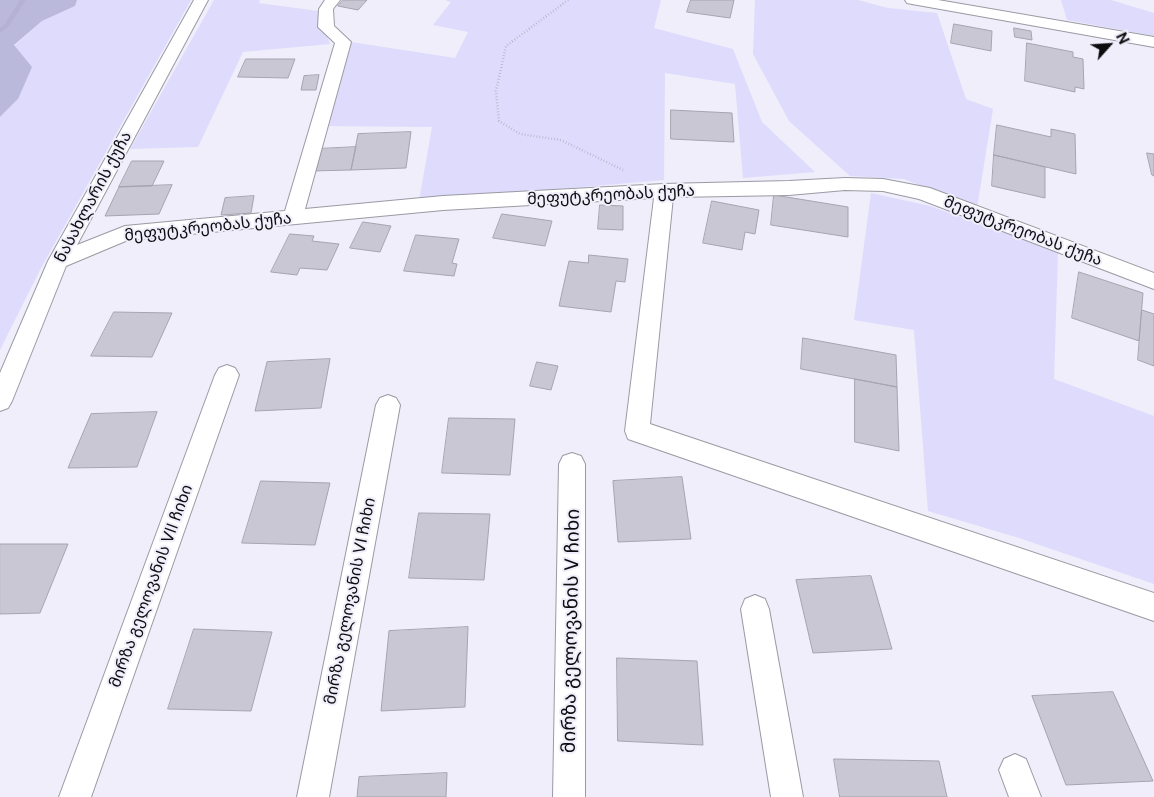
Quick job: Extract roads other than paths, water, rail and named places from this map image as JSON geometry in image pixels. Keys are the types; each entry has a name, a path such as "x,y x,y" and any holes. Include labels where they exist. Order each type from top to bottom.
{"street":[{"name":"ნასახლარის ქუჩა","path":"0,400 58,261 201,0"},
{"path":"293,218 343,42 326,27 326,9 333,0"},
{"path":"912,0 1154,42"},
{"name":"მეფუტკრეობას ქუჩა","path":"58,261 125,234 443,203 664,191 789,188 845,184 883,185 923,193 1154,281"},
{"path":"664,191 637,432 1154,607"},
{"name":"მირზა გელოვანის VII ჩიხი","path":"75,797 226,375"},
{"name":"მირზა გელოვანის VI ჩიხი","path":"313,797 388,405"},
{"name":"მირზა გელოვანის V ჩიხი","path":"569,797 572,464"},
{"path":"755,609 787,797"}],"waterway":[{"path":"0,31 7,25 23,0"}]}
